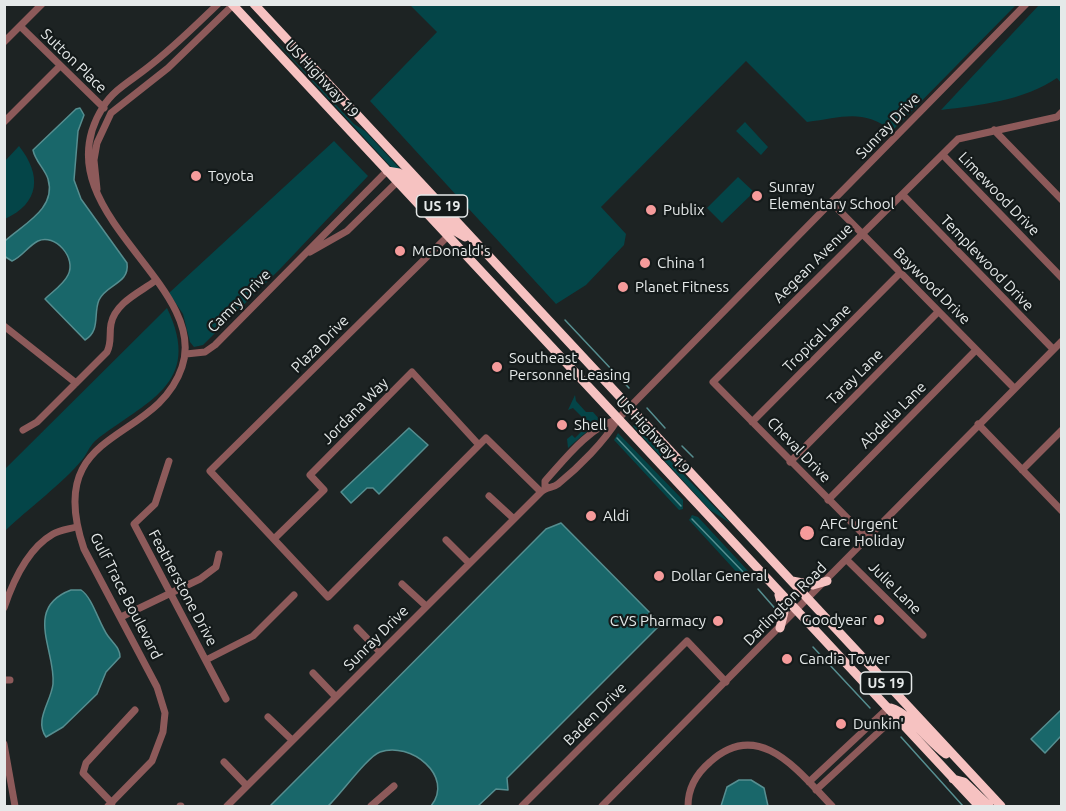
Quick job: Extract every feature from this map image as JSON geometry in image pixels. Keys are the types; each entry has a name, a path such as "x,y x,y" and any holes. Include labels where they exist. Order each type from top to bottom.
{"highway":[{"name":"US Highway 19","path":"254,4 1000,807"},
{"name":"US Highway 19","path":"233,5 979,807"},
{"path":"387,171 403,176 455,231 477,245"},
{"path":"791,581 813,585 827,581"},
{"path":"777,590 784,606 780,628"},
{"path":"888,708 893,708 905,716 930,743 963,766"},
{"path":"953,779 964,782 989,807"}],"street":[{"path":"4,42 42,4"},
{"path":"186,354 180,319 91,182 87,158 89,142 102,107 114,93 180,40 218,4"},
{"name":"Sunray Drive","path":"227,807 513,519 543,490 557,484 610,432 618,419 1026,4"},
{"path":"98,194 94,160 102,129 111,113 168,68 233,5"},
{"name":"Sutton Place","path":"20,26 102,107 111,113"},
{"path":"168,68 166,63 169,54 180,40"},
{"path":"4,122 60,66"},
{"name":"Aegean Avenue","path":"713,382 962,137 1060,117"},
{"path":"994,130 1062,200"},
{"name":"Limewood Drive","path":"942,155 1062,278"},
{"name":"Camry Drive","path":"186,354 208,351 387,171"},
{"name":"Camry Drive","path":"305,255 347,231 397,182"},
{"name":"Templewood Drive","path":"903,195 1053,349"},
{"name":"Baywood Drive","path":"831,202 1014,388"},
{"name":"Plaza Drive","path":"274,539 210,471 448,236"},
{"name":"Tropical Lane","path":"753,422 900,273"},
{"path":"23,430 37,422 107,352 111,340 111,323 118,308 155,281"},
{"name":"Taray Lane","path":"790,462 938,312"},
{"path":"4,326 76,383"},
{"name":"Darlington Road","path":"602,807 809,600 978,424 1062,341"},
{"name":"Abdella Lane","path":"828,500 976,350"},
{"name":"Gulf Trace Boulevard","path":"110,805 152,761 163,732 165,713 157,687 84,549 76,527 74,499 79,476 95,451 162,399 175,383 186,354"},
{"name":"Jordana Way","path":"274,539 324,490 310,475 412,372 479,445 486,438 543,490"},
{"name":"Cheval Drive","path":"713,382 867,538"},
{"name":"Sunray Drive","path":"543,490 545,481 584,441 602,424 618,419"},
{"path":"978,424 1062,511"},
{"path":"1022,470 1062,430"},
{"path":"274,539 328,597 479,445"},
{"name":"Featherstone Drive","path":"169,461 155,504 134,524 226,699"},
{"path":"489,495 513,519"},
{"path":"4,608 14,578 32,555 53,534 76,527"},
{"path":"446,540 469,563"},
{"path":"121,618 216,567 219,555"},
{"name":"Julie Lane","path":"847,560 923,635"},
{"path":"402,584 426,606"},
{"path":"206,660 253,636 294,595"},
{"path":"357,628 380,652"},
{"name":"Baden Drive","path":"522,807 687,641 726,682"},
{"path":"313,673 336,697"},
{"path":"809,783 888,708"},
{"path":"110,805 82,773 86,763 135,710"},
{"path":"268,717 292,740"},
{"path":"816,790 895,717"},
{"path":"4,744 15,807"},
{"path":"688,807 689,793 699,772 719,754 735,747 752,746 774,751 832,807"},
{"path":"224,762 247,786"},
{"path":"819,773 826,780"},
{"path":"371,807 394,786"}],"shaded area":[{"path":"410,5 1016,5 892,131 871,119 861,117 851,116 807,122 746,61 601,207 626,234 624,245 586,285 556,304 370,101 437,32"},
{"path":"1039,5 1061,5 1061,83 1057,78 1016,97 941,110"},
{"path":"245,8 354,124 365,131 402,171 392,168"},
{"path":"80,108 84,115 78,131 74,180 81,199 127,263 125,275 99,300 95,327 85,340 45,299 61,285 68,275 70,261 63,249 45,239 34,243 12,261 4,256 5,241 43,208 47,199 48,179 33,150 76,109"},
{"path":"745,122 768,147 761,155 736,131"},
{"path":"334,141 368,176 280,269 203,345 194,347 190,342 183,314 169,293"},
{"path":"19,146 31,167 34,187 25,205 5,219 5,161"},
{"path":"738,177 754,192 722,223 707,208"},
{"path":"167,308 177,334 178,356 174,373 164,388 150,402 95,441 74,469 5,531 5,469"},
{"path":"575,395 576,401 586,412 593,412 600,420 568,448 567,439 572,435 575,438 583,430 580,425 585,420 573,408 568,410"},
{"path":"635,424 730,523 710,510 639,433 633,426"},
{"path":"409,428 428,445 379,494 373,488 367,488 351,503 341,492"},
{"path":"618,433 683,500 683,509 679,510 614,440"},
{"path":"692,515 698,517 749,572 749,580 742,578 689,520"},
{"path":"561,523 661,624 507,778 508,790 496,789 478,806 431,806 437,795 437,783 433,773 416,756 392,750 375,755 328,806 270,806 546,529"},
{"path":"71,590 81,590 89,599 105,631 118,649 120,657 106,672 97,694 63,727 46,737 42,718 52,691 53,671 45,631 45,619 48,608 57,598"},
{"path":"1061,710 1061,736 1045,753 1031,739"},
{"path":"739,780 751,780 764,788 768,806 721,806 727,787"}],"waterway":[{"path":"565,320 629,388"},
{"path":"647,408 665,428"},
{"path":"617,438 681,506"},
{"path":"682,446 693,457"},
{"path":"692,519 747,576"},
{"path":"758,589 779,613"},
{"path":"813,647 870,708"},
{"path":"901,737 963,806"}],"place":[{"name":"Toyota","path":"196,176"},
{"name":"Sunray Elementary School","path":"757,196"},
{"name":"Publix","path":"651,210"},
{"name":"McDonald's","path":"400,251"},
{"name":"China 1","path":"645,263"},
{"name":"Planet Fitness","path":"623,287"},
{"name":"Southeast Personnel Leasing","path":"497,367"},
{"name":"Shell","path":"562,425"},
{"name":"Aldi","path":"591,516"},
{"name":"AFC Urgent Care Holiday","path":"807,533"},
{"name":"Dollar General","path":"659,576"},
{"name":"Goodyear","path":"879,620"},
{"name":"CVS Pharmacy","path":"718,621"},
{"name":"Candia Tower","path":"787,659"},
{"name":"Dunkin'","path":"841,724"}]}
